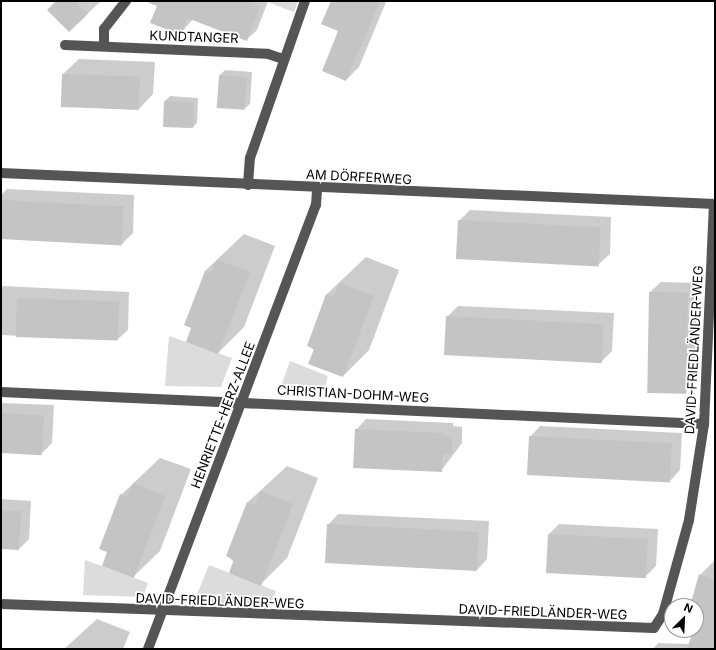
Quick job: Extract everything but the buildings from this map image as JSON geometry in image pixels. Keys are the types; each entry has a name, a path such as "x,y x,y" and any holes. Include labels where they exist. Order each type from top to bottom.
{"street":[{"path":"104,46 104,29 126,1"},
{"path":"248,185 250,158 283,59 305,1"},
{"name":"KUNDTANGER","path":"65,45 268,54 283,59"},
{"name":"AM DÖRFERWEG","path":"1,173 317,189 714,204"},
{"name":"HENRIETTE-HERZ-ALLEE","path":"148,649 316,205 317,189"},
{"name":"DAVID-FRIEDLÄNDER-WEG","path":"1,604 162,612 654,628 663,614 689,520 704,424 714,204"},
{"name":"CHRISTIAN-DOHM-WEG","path":"1,392 242,401 704,424"}],"shaded area":[{"path":"265,1 298,1 294,12"},
{"path":"169,336 232,358 221,387 165,386"},
{"path":"290,361 328,376 324,391 280,389"},
{"path":"85,560 148,583 143,597 83,595"},
{"path":"209,565 276,591 271,604 194,602"}]}
